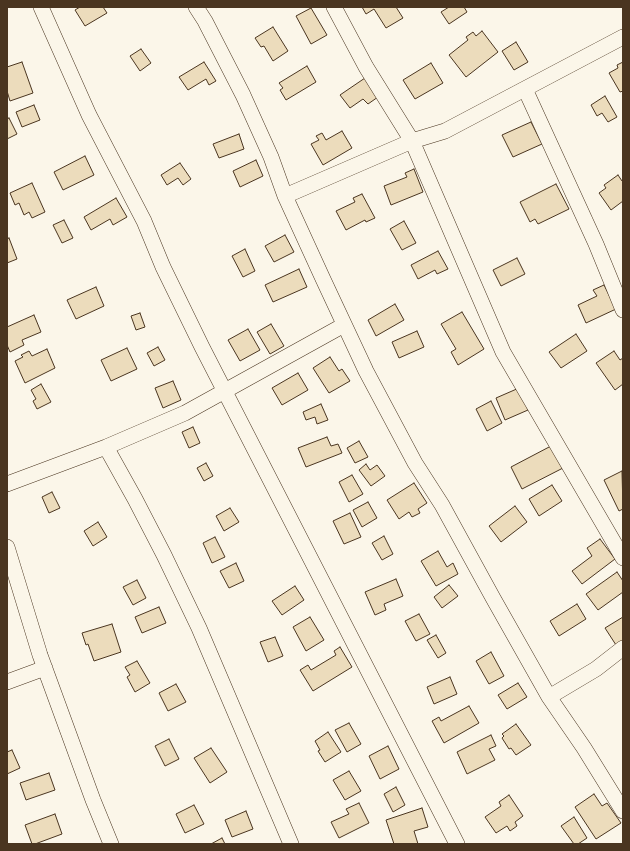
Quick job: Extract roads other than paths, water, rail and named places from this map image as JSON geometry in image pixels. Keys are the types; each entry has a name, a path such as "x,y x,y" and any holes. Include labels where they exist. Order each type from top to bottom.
{"street":[{"path":"41,7 89,115 144,221 163,267 457,844"},
{"path":"196,7 205,21 243,95 323,280 366,371 415,463 442,505 549,697 584,748 623,811"},
{"path":"334,7 366,67 412,141 503,352 623,558"},
{"path":"286,196 412,141 445,130 623,38"},
{"path":"525,89 596,244 623,310"},
{"path":"7,484 106,447 185,413 344,325"},
{"path":"106,447 164,555 199,628 291,844"},
{"path":"7,547 40,654 93,800 111,844"},
{"path":"549,697 596,669 623,648"},
{"path":"7,682 45,668"}]}
